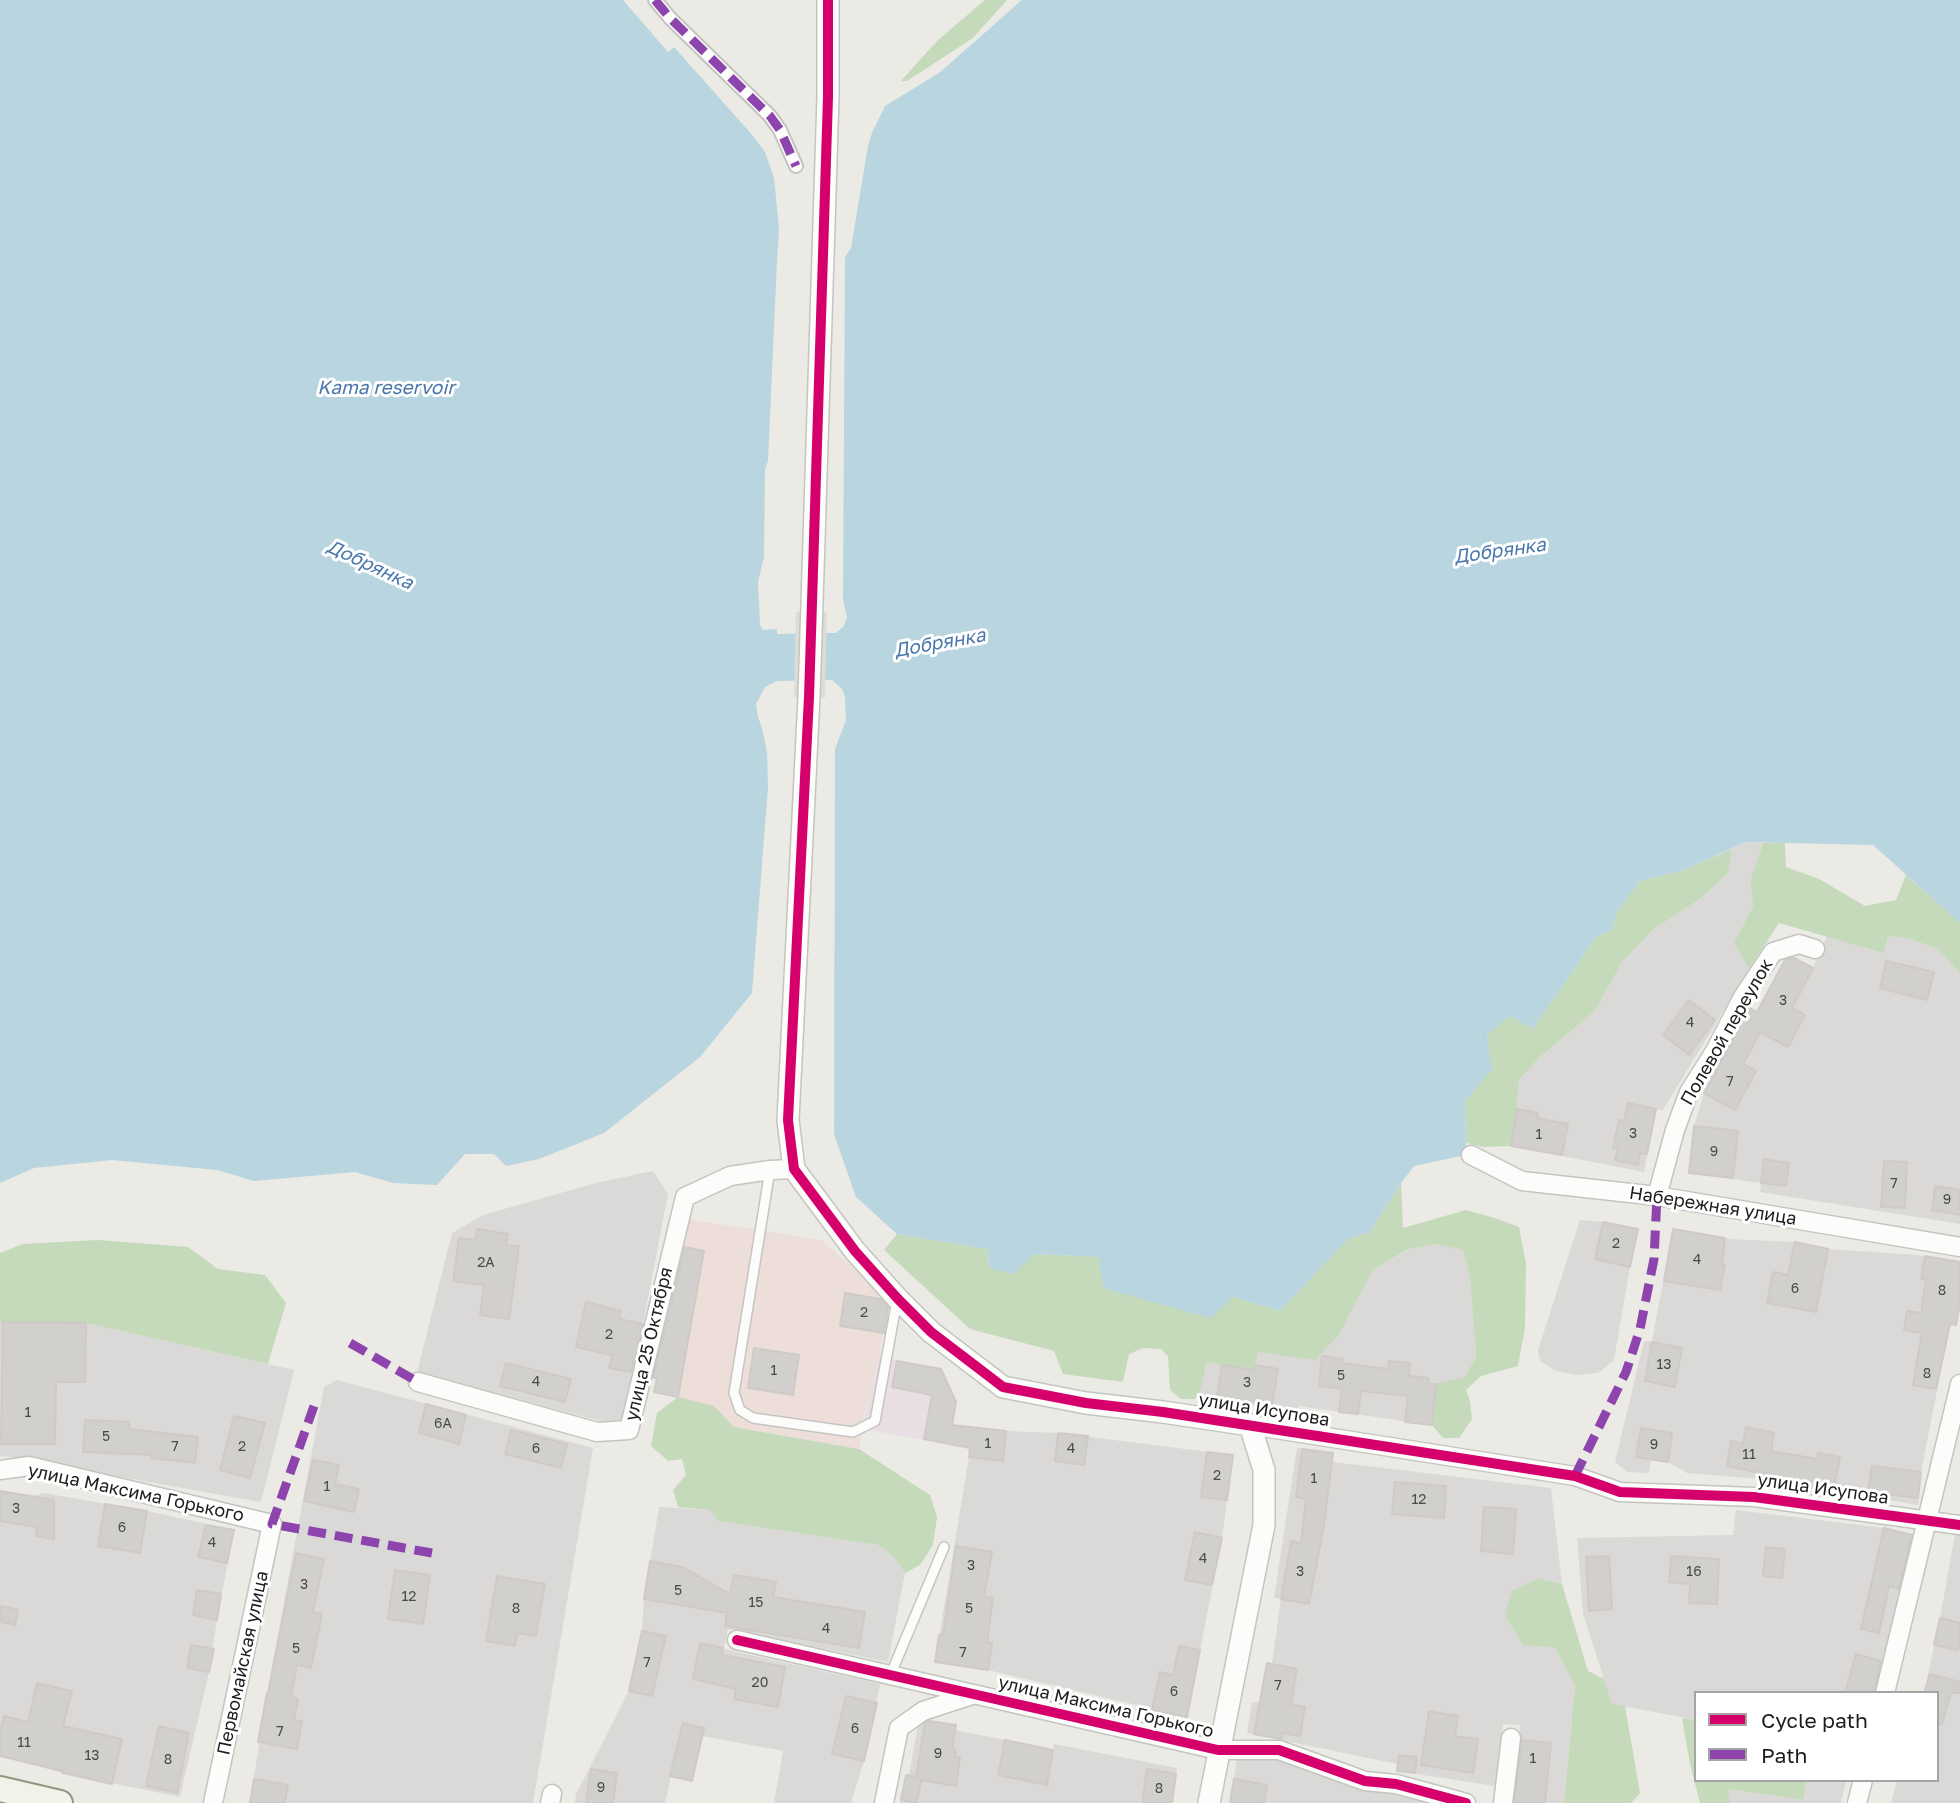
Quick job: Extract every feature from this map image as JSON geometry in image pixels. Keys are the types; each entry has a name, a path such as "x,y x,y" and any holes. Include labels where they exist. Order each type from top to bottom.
{"main road":[{"path":"0,1789 60,1803"}],"street":[{"path":"654,0 770,116 788,145 796,166"},
{"name":"улица Исупова","path":"828,0 828,97 809,698 788,1121 794,1169 855,1251 898,1298 931,1332 1003,1387 1086,1403 1163,1412 1575,1476 1620,1492 1754,1497 1960,1525"},
{"name":"Полевой переулок","path":"1657,1196 1675,1130 1689,1093 1743,997 1773,953 1799,944 1815,949"},
{"name":"Набережная улица","path":"1471,1155 1522,1181 1657,1196 1960,1247"},
{"name":"улица 25 Октября","path":"418,1382 597,1432 629,1430 685,1197 730,1176 794,1169"},
{"path":"1886,1691 1960,1384"},
{"path":"1209,1803 1264,1525 1264,1470 1250,1425"},
{"name":"улица Максима Горького","path":"0,1470 29,1466 272,1524"},
{"name":"Первомайская улица","path":"213,1803 272,1524"},
{"name":"улица Максима Горького","path":"737,1640 1218,1750 1279,1750 1365,1781 1396,1784 1466,1803"},
{"path":"884,1803 899,1728 923,1711 973,1695"},
{"path":"1503,1803 1511,1738"},
{"path":"1857,1803 1862,1782"}],"lane":[{"path":"771,1170 734,1393 740,1410 753,1418 853,1432 875,1421 898,1298"},
{"path":"890,1676 944,1547"}],"shaded area":[{"path":"1746,842 1763,843 1750,881 1753,906 1734,943 1749,969 1663,1110 1656,1109 1644,1172 1511,1146 1519,1080 1540,1057 1595,1011 1622,962 1654,929 1700,899 1728,873 1732,849"},
{"path":"1827,936 1884,953 1888,936 1910,939 1938,949 1960,974 1960,1224 1760,1192 1761,1183 1689,1173 1694,1126 1704,1093 1749,1008 1767,1017 1765,999 1788,955 1813,968"},
{"path":"653,1171 668,1194 620,1426 417,1373 452,1233 483,1215 596,1183"},
{"path":"687,1219 822,1240 889,1300 859,1449 734,1427 714,1406 654,1392"},
{"path":"1580,1220 1638,1229 1614,1360 1598,1373 1577,1375 1556,1371 1540,1361 1538,1350"},
{"path":"1673,1229 1729,1239 1795,1242 1828,1249 1917,1255 1960,1262 1960,1303 1956,1325 1950,1325 1921,1472 1918,1505 1773,1480 1687,1473 1668,1462 1651,1459 1649,1473 1627,1472 1615,1462 1644,1341 1652,1341"},
{"path":"1436,1244 1464,1250 1470,1278 1476,1356 1465,1377 1436,1385 1432,1425 1299,1406 1297,1413 1199,1397 1207,1362 1340,1333 1373,1270 1408,1250"},
{"path":"0,1322 86,1323 294,1370 261,1502 0,1457"},
{"path":"879,1357 941,1369 956,1402 949,1444 862,1429"},
{"path":"337,1380 593,1448 533,1803 250,1803 267,1693 324,1387"},
{"path":"972,1428 1058,1433 1233,1455 1222,1538 1187,1717 988,1670 935,1662"},
{"path":"1297,1448 1333,1453 1333,1462 1551,1488 1562,1584 1539,1578 1505,1616 1523,1645 1555,1648 1575,1685 1564,1803 1512,1803 1520,1725 1503,1724 1495,1786 1397,1771 1397,1764 1247,1733 1252,1702 1260,1703 1267,1663 1272,1663 1281,1599 1274,1598"},
{"path":"0,1491 33,1496 44,1493 234,1530 209,1672 180,1797 63,1773 0,1756"},
{"path":"659,1507 710,1510 718,1521 878,1545 893,1556 905,1573 888,1662 728,1629 724,1649 880,1684 864,1761 851,1803 774,1803 783,1751 702,1736 704,1728 683,1723 665,1803 575,1803 576,1794 629,1691 642,1631 644,1599"},
{"path":"1736,1510 1884,1528 1914,1535 1876,1691 1694,1691 1694,1720 1612,1704 1583,1614 1577,1538 1733,1535"},
{"path":"1955,1534 1960,1535 1960,1803 1891,1803 1896,1782 1939,1782 1939,1691 1924,1691"},
{"path":"919,1719 956,1725 955,1730 1053,1750 1054,1744 1177,1768 1172,1803 900,1803 906,1775 909,1775"},
{"path":"1276,1757 1366,1787 1430,1803 1230,1803 1237,1759"},
{"path":"1807,1782 1846,1782 1841,1803 1730,1803 1728,1789 1803,1800"}],"green space":[{"path":"985,0 1007,0 973,38 907,81 901,81 937,41"},
{"path":"1763,843 1785,843 1786,867 1819,879 1865,906 1896,900 1906,875 1960,923 1960,974 1938,949 1910,939 1888,936 1884,953 1779,923 1749,969 1734,943 1753,906 1750,881"},
{"path":"1732,849 1728,873 1700,899 1654,929 1622,962 1595,1011 1540,1057 1519,1080 1511,1146 1484,1147 1466,1143 1465,1102 1491,1069 1487,1035 1510,1016 1533,1029 1596,937 1612,930 1617,911 1640,881 1684,870"},
{"path":"1401,1183 1403,1228 1466,1210 1519,1227 1526,1264 1525,1328 1518,1366 1481,1376 1466,1390 1472,1419 1459,1438 1443,1438 1432,1425 1436,1384 1465,1377 1476,1356 1470,1278 1463,1250 1436,1244 1407,1250 1373,1270 1340,1333 1315,1360 1258,1352 1254,1370 1207,1362 1199,1397 1181,1399 1170,1390 1168,1356 1161,1349 1143,1348 1129,1354 1123,1382 1063,1374 1054,1351 970,1329 884,1250 897,1234 988,1249 989,1268 1034,1254 1100,1257 1280,1311 1348,1239 1370,1232"},
{"path":"98,1240 188,1247 218,1269 265,1275 286,1303 268,1364 86,1323 0,1322 0,1253 23,1244"},
{"path":"678,1397 714,1406 734,1427 859,1449 930,1495 937,1517 933,1545 920,1565 905,1573 893,1556 878,1545 718,1521 710,1510 678,1507 673,1490 686,1475 682,1459 668,1461 651,1446 657,1413"},
{"path":"1539,1578 1562,1584 1588,1671 1604,1679 1612,1704 1625,1706 1640,1793 1631,1803 1564,1803 1575,1685 1555,1648 1523,1645 1505,1616 1512,1591"},
{"path":"1682,1718 1694,1720 1694,1780"},
{"path":"1695,1782 1807,1782 1803,1800 1728,1789 1730,1803 1700,1803"}],"water":[{"path":"0,0 623,0 668,52 674,47 754,137 765,152 774,178 779,228 768,461 765,469 764,557 758,582 760,625 763,630 777,629 777,634 836,633 844,626 847,617 843,599 845,257 851,248 872,133 885,106 939,73 1022,0 1960,0 1960,923 1873,845 1746,842 1684,870 1640,881 1617,911 1612,930 1596,937 1533,1029 1510,1016 1487,1035 1492,1069 1465,1102 1466,1155 1414,1166 1370,1232 1348,1239 1280,1311 1233,1297 1210,1318 1103,1288 1099,1257 1034,1254 1013,1274 989,1268 988,1249 897,1234 856,1197 834,1134 835,749 846,720 845,697 842,689 832,680 777,681 765,687 756,704 767,752 768,787 752,993 700,1057 604,1133 539,1159 506,1166 494,1154 465,1154 437,1185 393,1183 355,1172 254,1181 217,1170 112,1160 34,1168 0,1183"}],"pier":[{"path":"796,612 827,612 825,698 794,697"}],"building":[{"path":"1794,958 1813,968 1792,1008 1805,1015 1788,1047 1760,1032 1743,1064 1756,1071 1735,1110 1704,1093 1750,1008 1757,1012 1785,960"},
{"path":"1886,961 1934,972 1927,1000 1880,988"},
{"path":"1689,1000 1715,1020 1689,1055 1663,1035"},
{"path":"1628,1103 1656,1109 1647,1154 1640,1153 1638,1165 1615,1160 1618,1148 1613,1148 1619,1120 1624,1121"},
{"path":"1517,1109 1538,1113 1537,1118 1568,1124 1562,1155 1511,1146"},
{"path":"1694,1126 1738,1131 1733,1178 1689,1173"},
{"path":"1764,1159 1789,1163 1786,1186 1761,1183"},
{"path":"1884,1161 1907,1162 1905,1208 1881,1207"},
{"path":"1935,1186 1960,1190 1960,1215 1932,1210"},
{"path":"1603,1222 1638,1229 1630,1267 1595,1259"},
{"path":"477,1229 508,1234 506,1245 519,1246 509,1319 480,1315 484,1285 453,1281 459,1238 475,1240"},
{"path":"1673,1229 1725,1238 1722,1265 1725,1265 1720,1290 1664,1281"},
{"path":"1795,1242 1828,1249 1816,1312 1767,1303 1773,1272 1788,1275"},
{"path":"685,1247 704,1251 678,1397 654,1392 657,1378 653,1378"},
{"path":"1925,1256 1960,1262 1960,1303 1956,1325 1950,1324 1936,1389 1913,1385 1922,1333 1904,1330 1907,1311 1921,1313 1926,1280 1921,1279"},
{"path":"845,1293 880,1299 888,1307 884,1333 840,1326"},
{"path":"586,1302 621,1311 619,1319 643,1324 631,1372 609,1368 612,1355 576,1347"},
{"path":"3,1322 86,1323 85,1382 56,1382 55,1444 1,1444"},
{"path":"1652,1342 1682,1348 1675,1387 1645,1381"},
{"path":"754,1348 799,1355 793,1395 748,1388"},
{"path":"1322,1356 1343,1359 1342,1363 1388,1369 1389,1361 1410,1363 1409,1376 1429,1378 1428,1384 1436,1384 1432,1425 1405,1422 1408,1396 1361,1391 1358,1414 1339,1412 1342,1389 1319,1386"},
{"path":"897,1361 941,1369 956,1402 952,1425 1006,1431 1003,1461 969,1457 970,1448 924,1439 932,1395 892,1387"},
{"path":"506,1363 571,1379 565,1402 500,1386"},
{"path":"1222,1365 1254,1370 1255,1365 1278,1369 1272,1405 1217,1396"},
{"path":"426,1404 466,1415 459,1444 419,1433"},
{"path":"234,1416 265,1423 250,1478 220,1470"},
{"path":"85,1420 130,1422 129,1429 198,1437 195,1463 151,1458 152,1455 83,1452"},
{"path":"1746,1427 1774,1433 1771,1451 1817,1459 1818,1453 1840,1457 1833,1492 1773,1480 1774,1476 1727,1466 1731,1441 1743,1444"},
{"path":"1641,1428 1672,1433 1668,1462 1636,1457"},
{"path":"511,1430 567,1444 561,1468 505,1454"},
{"path":"1058,1433 1088,1436 1084,1465 1055,1461"},
{"path":"1302,1449 1333,1453 1324,1525 1309,1604 1281,1599 1291,1541 1301,1543 1306,1499 1296,1497"},
{"path":"1207,1452 1233,1455 1227,1500 1201,1497"},
{"path":"313,1460 339,1465 335,1484 359,1489 354,1512 304,1501"},
{"path":"1872,1466 1921,1472 1918,1498 1868,1492"},
{"path":"1395,1482 1446,1486 1444,1518 1392,1514"},
{"path":"0,1491 54,1500 54,1539 36,1536 37,1527 0,1521"},
{"path":"105,1504 147,1511 140,1553 98,1546"},
{"path":"1484,1507 1516,1509 1513,1554 1481,1551"},
{"path":"206,1525 234,1530 227,1563 198,1557"},
{"path":"1884,1528 1912,1535 1899,1589 1889,1586 1879,1633 1861,1629"},
{"path":"1195,1532 1222,1538 1212,1585 1185,1580"},
{"path":"956,1546 992,1552 984,1597 993,1598 987,1642 992,1643 988,1670 935,1662 939,1635 943,1635"},
{"path":"1766,1547 1785,1549 1782,1578 1763,1576"},
{"path":"296,1553 324,1559 313,1612 322,1614 311,1668 297,1665 291,1697 298,1699 294,1720 302,1721 297,1749 258,1742"},
{"path":"1609,1556 1612,1609 1589,1611 1586,1557"},
{"path":"1671,1556 1719,1559 1717,1604 1689,1603 1690,1584 1669,1582"},
{"path":"650,1561 682,1567 730,1594 734,1575 776,1582 773,1597 865,1612 859,1648 725,1626 727,1613 644,1599"},
{"path":"395,1570 430,1575 423,1624 388,1619"},
{"path":"497,1576 545,1584 536,1636 517,1633 515,1646 486,1641"},
{"path":"197,1590 221,1594 217,1620 193,1615"},
{"path":"0,1606 18,1610 15,1625 0,1622"},
{"path":"1940,1618 1960,1623 1958,1650 1934,1645"},
{"path":"642,1631 666,1636 652,1696 629,1691"},
{"path":"700,1643 723,1648 722,1655 785,1667 778,1707 734,1699 736,1689 693,1679"},
{"path":"191,1645 214,1649 209,1672 187,1668"},
{"path":"1179,1646 1200,1650 1187,1717 1152,1710 1160,1672 1173,1675"},
{"path":"1856,1654 1881,1661 1874,1691 1846,1691"},
{"path":"1267,1663 1297,1669 1291,1704 1305,1707 1300,1736 1282,1733 1281,1739 1254,1734"},
{"path":"1930,1674 1960,1682 1960,1693 1951,1693 1942,1724 1939,1723 1939,1691 1925,1691"},
{"path":"37,1683 72,1691 63,1726 122,1739 112,1784 0,1756 0,1731 4,1716 28,1722"},
{"path":"846,1696 877,1703 864,1761 832,1754"},
{"path":"1429,1711 1458,1716 1455,1736 1478,1739 1473,1773 1421,1765"},
{"path":"930,1721 956,1725 952,1749 956,1750 955,1757 960,1758 956,1786 921,1780 917,1803 901,1800 906,1775 916,1777 925,1723"},
{"path":"683,1723 704,1728 692,1781 670,1776"},
{"path":"159,1726 189,1733 177,1793 146,1786"},
{"path":"1005,1740 1053,1750 1047,1785 998,1775"},
{"path":"1522,1740 1551,1743 1545,1803 1514,1803"},
{"path":"1399,1755 1417,1757 1415,1773 1397,1771"},
{"path":"591,1769 617,1773 613,1803 586,1803"},
{"path":"1147,1769 1176,1774 1172,1803 1142,1803"},
{"path":"254,1779 288,1785 285,1803 250,1803"},
{"path":"1234,1779 1267,1785 1264,1803 1230,1803"}],"marked path":[{"path":"655,0 770,116 780,130 796,166"},
{"path":"1575,1476 1626,1372 1640,1329 1654,1259 1657,1196"},
{"path":"350,1343 418,1382"},
{"path":"314,1406 272,1524 432,1553"}],"cycle path":[{"path":"828,0 828,97 809,697 788,1120 794,1169 855,1251 898,1299 931,1332 1003,1387 1086,1403 1163,1412 1575,1476 1620,1492 1754,1497 1960,1525"},
{"path":"737,1640 1218,1750 1279,1750 1365,1781 1396,1784 1466,1803"}],"water label":[{"name":"Kama reservoir","path":"386,388"},
{"name":"Добрянка","path":"1500,551"},
{"name":"Добрянка","path":"370,565"},
{"name":"Добрянка","path":"940,643"}]}
